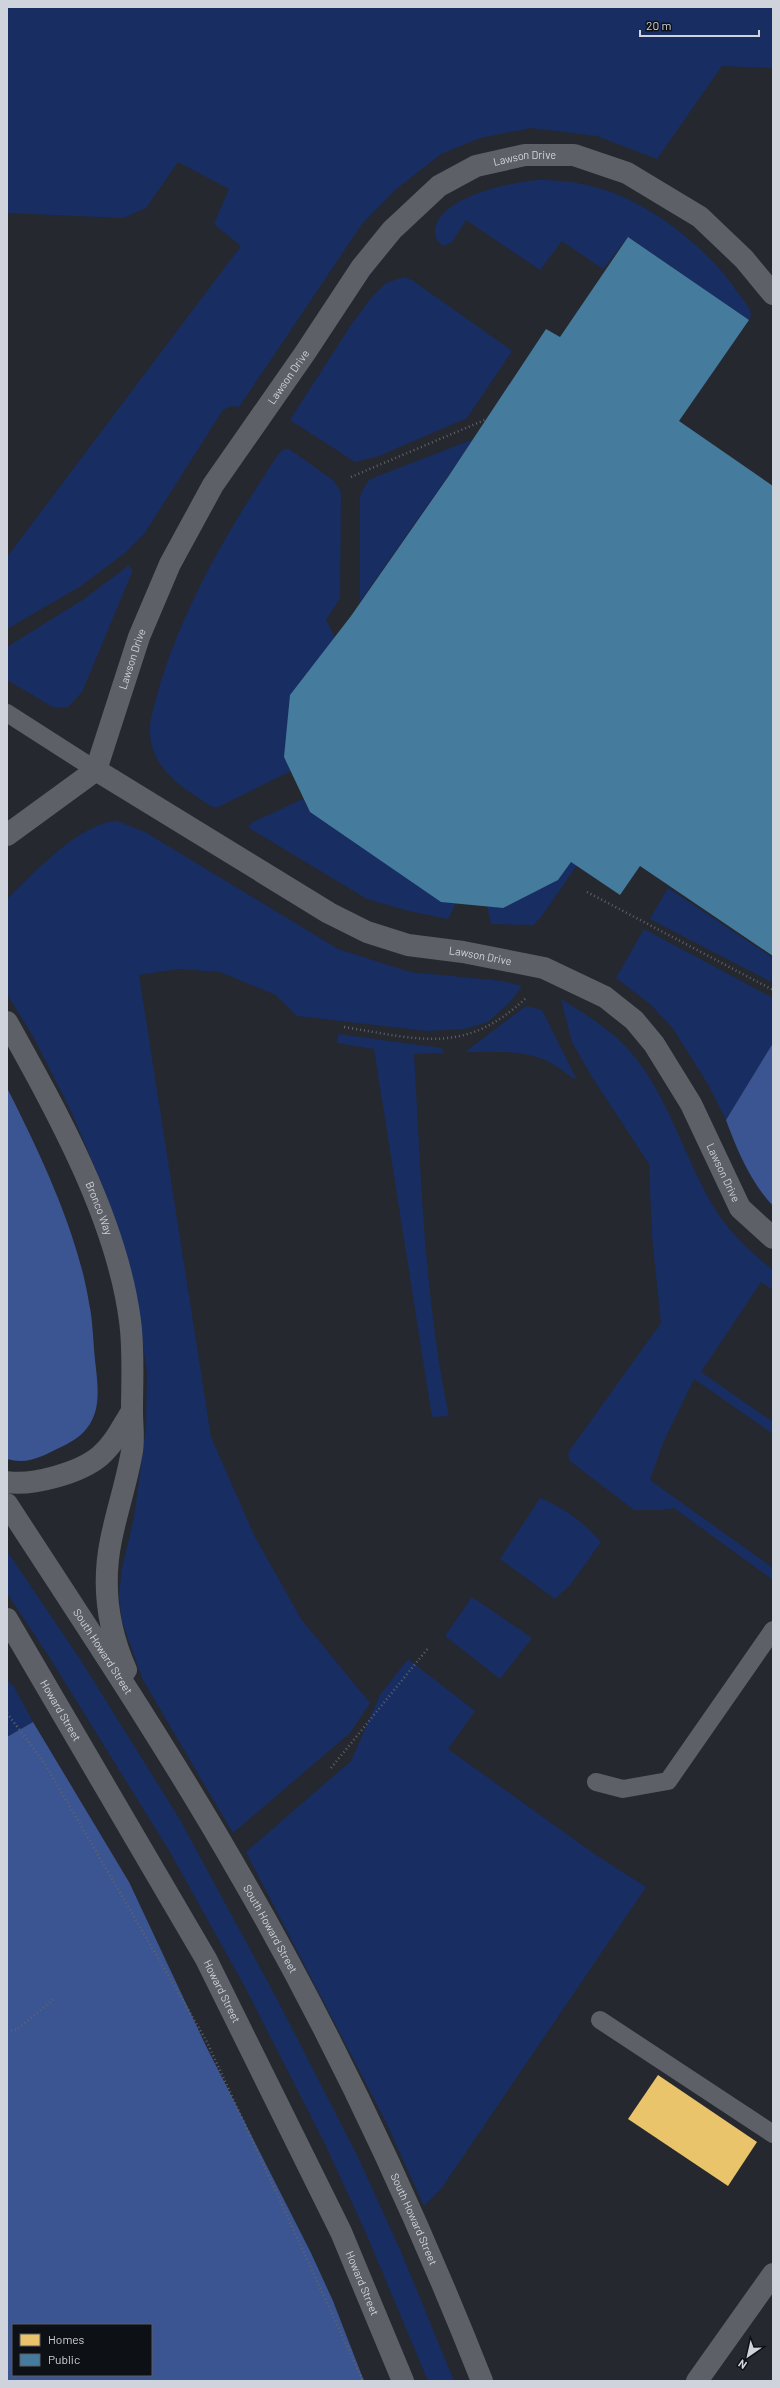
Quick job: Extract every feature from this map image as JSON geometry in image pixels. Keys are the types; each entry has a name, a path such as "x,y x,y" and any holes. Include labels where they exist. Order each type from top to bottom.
{"street":[{"name":"Lawson Drive","path":"773,294 744,259 700,217 627,173 574,155 525,155 476,166 439,186 407,213 381,241 360,268 305,353 213,485 192,521 170,564 139,637 96,770 329,913 367,932 408,945 463,952 544,968 605,997 634,1020 654,1044 691,1104 740,1208 773,1238"},
{"path":"7,834 96,770"},
{"name":"Bronco Way","path":"7,1022 74,1149 99,1208 120,1270 130,1320 133,1365 132,1449 110,1541 107,1578 108,1610 116,1647 151,1726"},
{"path":"7,1482 43,1479 74,1470 99,1456 115,1439 132,1412"},
{"name":"South Howard Street","path":"7,1504 151,1726 243,1879 342,2062 450,2301 482,2381"},
{"name":"Howard Street","path":"7,1619 206,1959 341,2232 403,2381"},
{"path":"697,2381 773,2274"}],"lane":[{"path":"7,713 96,770"},
{"path":"596,1782 623,1788 668,1781 773,1630"},
{"path":"600,2020 773,2134"}],"path":[{"path":"352,477 487,419"},
{"path":"587,892 773,990"},
{"path":"344,1027 422,1039 446,1040 474,1033 519,1005 532,993"},
{"path":"331,1768 429,1647"},
{"path":"7,1713 45,1764 207,2042 363,2381"},
{"path":"7,2031 16,2030 55,1998"}],"shaded area":[{"path":"7,7 773,7 773,68 722,66 657,159 597,136 531,128 480,138 441,154 395,190 362,224 239,407 231,406 223,410 144,534 126,552 81,586 7,629 7,557 241,246 214,224 229,189 178,162 146,208 123,218 7,213"},
{"path":"538,180 553,180 583,184 598,188 617,194 655,214 691,241 722,272 749,308 751,315 749,320 628,237 603,269 562,241 540,270 466,220 452,242 444,246 437,239 435,229 440,218 449,208 478,193 511,184"},
{"path":"404,277 412,280 512,351 467,418 379,456 355,462 290,420 351,325 372,297 386,283"},
{"path":"474,439 360,602 360,498 362,491 369,480"},
{"path":"284,449 289,449 333,480 341,492 340,598 326,620 335,637 284,757 291,771 218,807 213,807 192,794 172,778 164,769 152,748 150,726 156,699 175,642 201,584 231,529 275,458"},
{"path":"128,566 132,569 132,572 82,692 67,708 53,707 7,680 7,647 84,599"},
{"path":"303,799 310,812 382,861 456,903 448,919 409,911 367,899 249,828 251,823"},
{"path":"117,821 145,832 338,949 410,972 502,981 522,986 510,1002 488,1022 464,1029 427,1031 297,1016 276,995 220,972 178,969 139,975 211,1437 254,1535 301,1619 370,1703 350,1733 233,1833 143,1680 122,1622 119,1594 122,1568 134,1518 146,1428 147,1372 133,1280 106,1194 71,1111 34,1038 7,994 7,899 44,863 72,840 102,824"},
{"path":"571,862 577,865 542,916 533,925 491,924 487,906 503,908 558,880"},
{"path":"668,888 773,958 773,983 650,919"},
{"path":"644,929 773,998 773,1043 726,1120 709,1086 672,1027 650,1004 616,978"},
{"path":"561,999 609,1031 634,1056 646,1073 667,1109 702,1186 712,1204 724,1222 739,1240 773,1270 773,1290 761,1282 701,1372 773,1422 773,1434 694,1379 663,1443 650,1480 773,1568 773,1580 674,1508 660,1510 634,1510 570,1461 568,1455 570,1450 661,1323 652,1236 649,1164 592,1077 572,1042"},
{"path":"526,1006 542,1010 577,1080 551,1063 531,1055 509,1052 465,1052"},
{"path":"338,1034 441,1048 444,1053 414,1054 429,1281 434,1326 449,1416 432,1417 374,1049 337,1043"},
{"path":"773,1043 773,1206 751,1177 726,1120"},
{"path":"7,1088 32,1138 56,1193 76,1249 84,1276 90,1310 98,1390 95,1413 83,1433 48,1454 35,1459 22,1461 7,1459"},
{"path":"540,1498 573,1516 588,1528 601,1542 571,1584 555,1599 500,1559"},
{"path":"7,1551 80,1659 179,1818 277,1999 358,2157 402,2254 454,2381 428,2381 366,2233 324,2142 245,1987 170,1852 50,1658 7,1593"},
{"path":"472,1597 532,1638 500,1679 445,1636"},
{"path":"408,1659 475,1711 448,1749 596,1855 646,1887 441,2189 424,2206 385,2120 246,1852 351,1761 380,1695"},
{"path":"7,1681 13,1685 33,1722 7,1737"},
{"path":"33,1722 129,1882 206,2046 311,2253 333,2301 364,2381 7,2381 7,1737"}],"building: Homes":[{"path":"658,2075 757,2142 728,2186 628,2119"}],"building: Public":[{"path":"628,237 749,320 679,421 773,486 773,956 640,866 620,895 571,862 558,880 503,908 441,902 310,812 284,757 290,695 351,616 448,477 546,329 560,337"}]}
